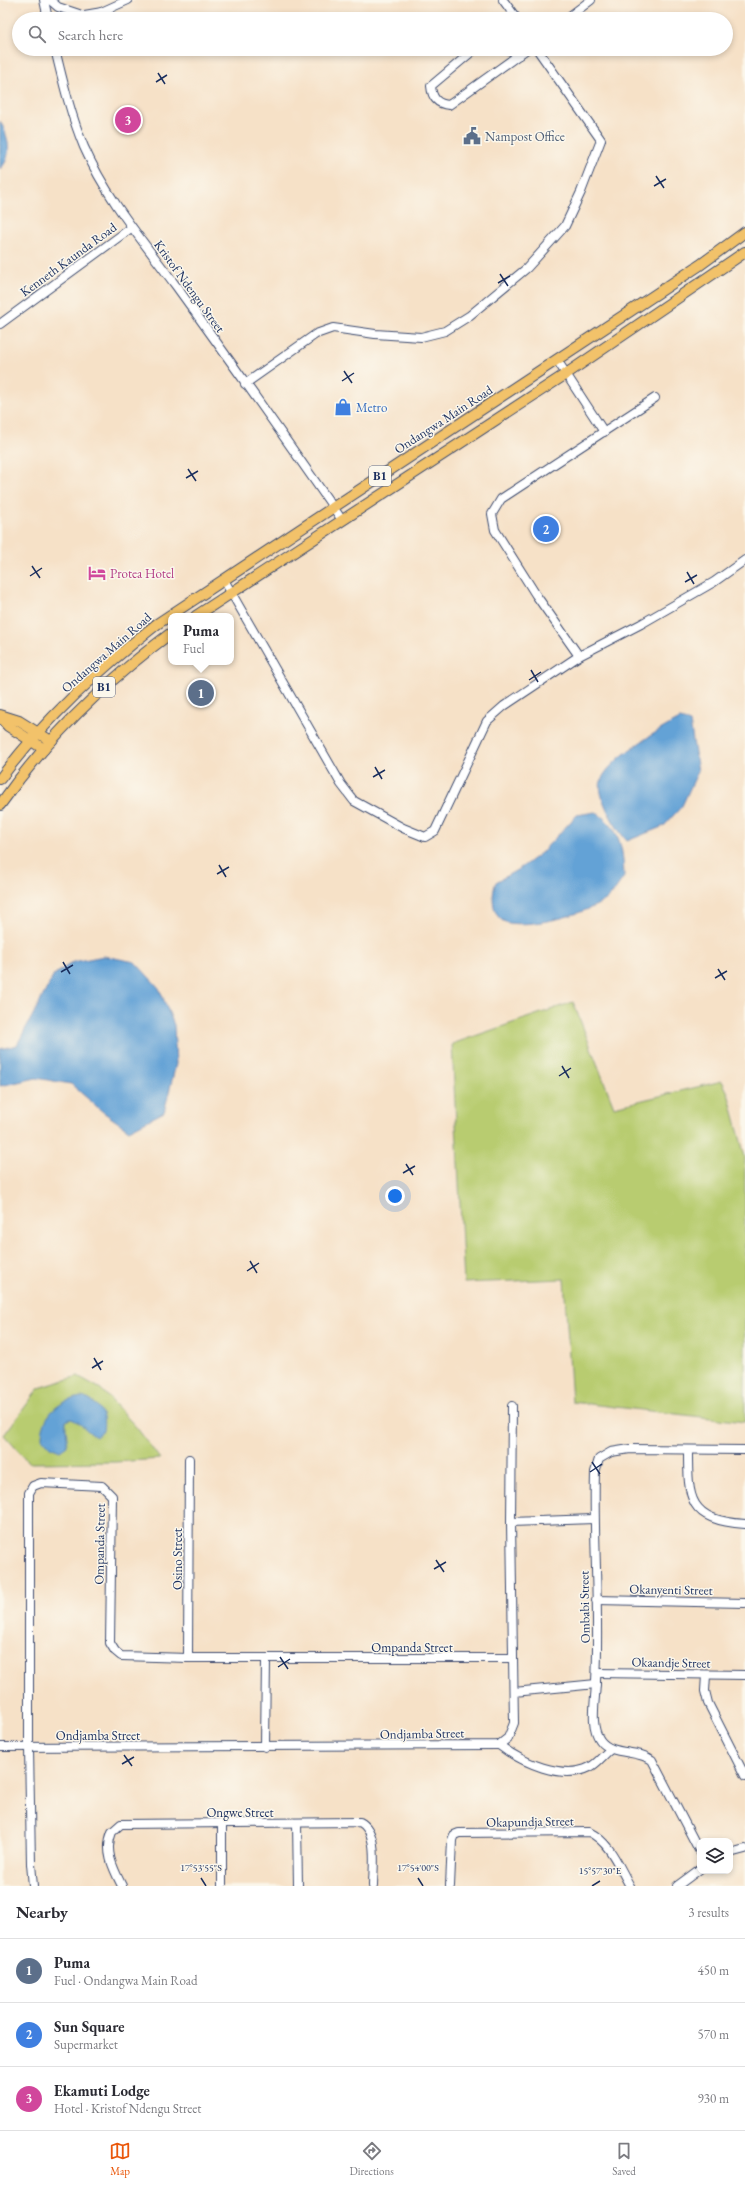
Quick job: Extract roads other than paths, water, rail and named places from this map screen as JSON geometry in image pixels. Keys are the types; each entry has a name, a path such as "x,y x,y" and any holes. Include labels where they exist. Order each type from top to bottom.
{"main road":[{"name":"Ondangwa Main Road","path":"174,613 700,265 745,232"},
{"name":"B1","path":"200,613 566,374 745,252"},
{"name":"Ondangwa Main Road","path":"0,779 38,732 75,694 132,644 168,617"},
{"name":"Ondangwa Main Road","path":"0,805 50,741 78,711 116,677 168,635"},
{"path":"0,716 19,721 50,741"},
{"path":"0,716 8,726 44,749"}],"street":[{"path":"44,0 47,12"},
{"path":"50,0 58,7 70,12"},
{"path":"101,12 128,0"},
{"path":"503,0 512,12"},
{"path":"575,12 591,0"},
{"name":"Kristof Ndengu Street","path":"57,56 68,102 84,147 95,169 131,228 175,284 342,520"},
{"path":"467,56 431,86 434,99 441,105 449,105 515,56"},
{"path":"245,384 316,334 333,328 375,334 421,337 445,331 469,316 527,268 565,226 581,192 601,140 542,56"},
{"name":"Kenneth Kaunda Road","path":"0,324 131,228"},
{"path":"557,360 604,432"},
{"path":"579,656 536,595 495,530 492,514 501,499 655,398"},
{"path":"224,580 341,784 354,801 403,828 425,836 435,831 487,721 504,706 579,656 642,624 714,582 745,560"},
{"path":"512,1406 511,1522 514,1722 508,1738 499,1745 517,1758 533,1765 569,1772 582,1771 592,1766 611,1749 640,1754 652,1760 697,1846"},
{"name":"Ombabi Street","path":"611,1749 601,1742 594,1731 597,1673 594,1520 595,1472 599,1459 610,1452 630,1450 745,1450"},
{"path":"688,1450 688,1481 690,1498 697,1509 726,1523 745,1524"},
{"name":"Osino Street","path":"188,1658 189,1459"},
{"name":"Ompanda Street","path":"33,1886 31,1864 29,1747 29,1493 33,1486 41,1483 102,1486 112,1496 110,1643 114,1651 121,1656 129,1658 266,1659 513,1658"},
{"path":"511,1522 594,1520"},
{"name":"Okanyenti Street","path":"596,1600 745,1603"},
{"path":"265,1747 266,1659"},
{"name":"Okaandje Street","path":"597,1673 745,1675"},
{"path":"706,1675 705,1691 708,1703 745,1776"},
{"path":"514,1692 596,1684"},
{"name":"Ondjamba Street","path":"0,1747 499,1745"},
{"name":"Ongwe Street","path":"122,1886 110,1858 108,1849 112,1832 121,1824 360,1822 364,1824 371,1837 373,1886"},
{"path":"297,1823 298,1886"},
{"path":"222,1824 222,1886"},
{"name":"Okapundja Street","path":"450,1886 452,1840 454,1835 459,1833 589,1832 599,1837 608,1848 630,1886"},
{"path":"733,1852 745,1849"},
{"path":"677,1886 697,1871"}],"water":[{"path":"0,121 7,139 8,152 7,158 0,169"},
{"path":"680,719 690,722 698,771 682,806 664,826 627,841 613,821 604,804 600,787 601,781 613,763 624,754 648,737"},
{"path":"595,812 604,818 615,832 619,840 623,858 624,877 610,896 604,901 584,911 558,919 520,924 503,921 496,912 494,906 493,893 496,882 522,867 541,853 577,815"},
{"path":"104,956 135,962 159,988 174,1025 176,1064 164,1112 129,1130 103,1112 71,1084 36,1078 0,1086 0,1049 17,1045 54,975 73,962"},
{"path":"82,1397 97,1405 102,1414 104,1425 103,1431 96,1437 78,1422 71,1419 66,1421 67,1446 60,1451 50,1447 42,1438 45,1422 49,1415 66,1401"}],"place":[{"name":"Ekamuti Lodge","path":"128,120"},
{"name":"Nampost Office","path":"472,136"},
{"name":"Metro","path":"343,407"},
{"name":"Sun Square","path":"546,529"},
{"name":"Protea Hotel","path":"97,573"},
{"name":"Puma","path":"201,693"}]}
